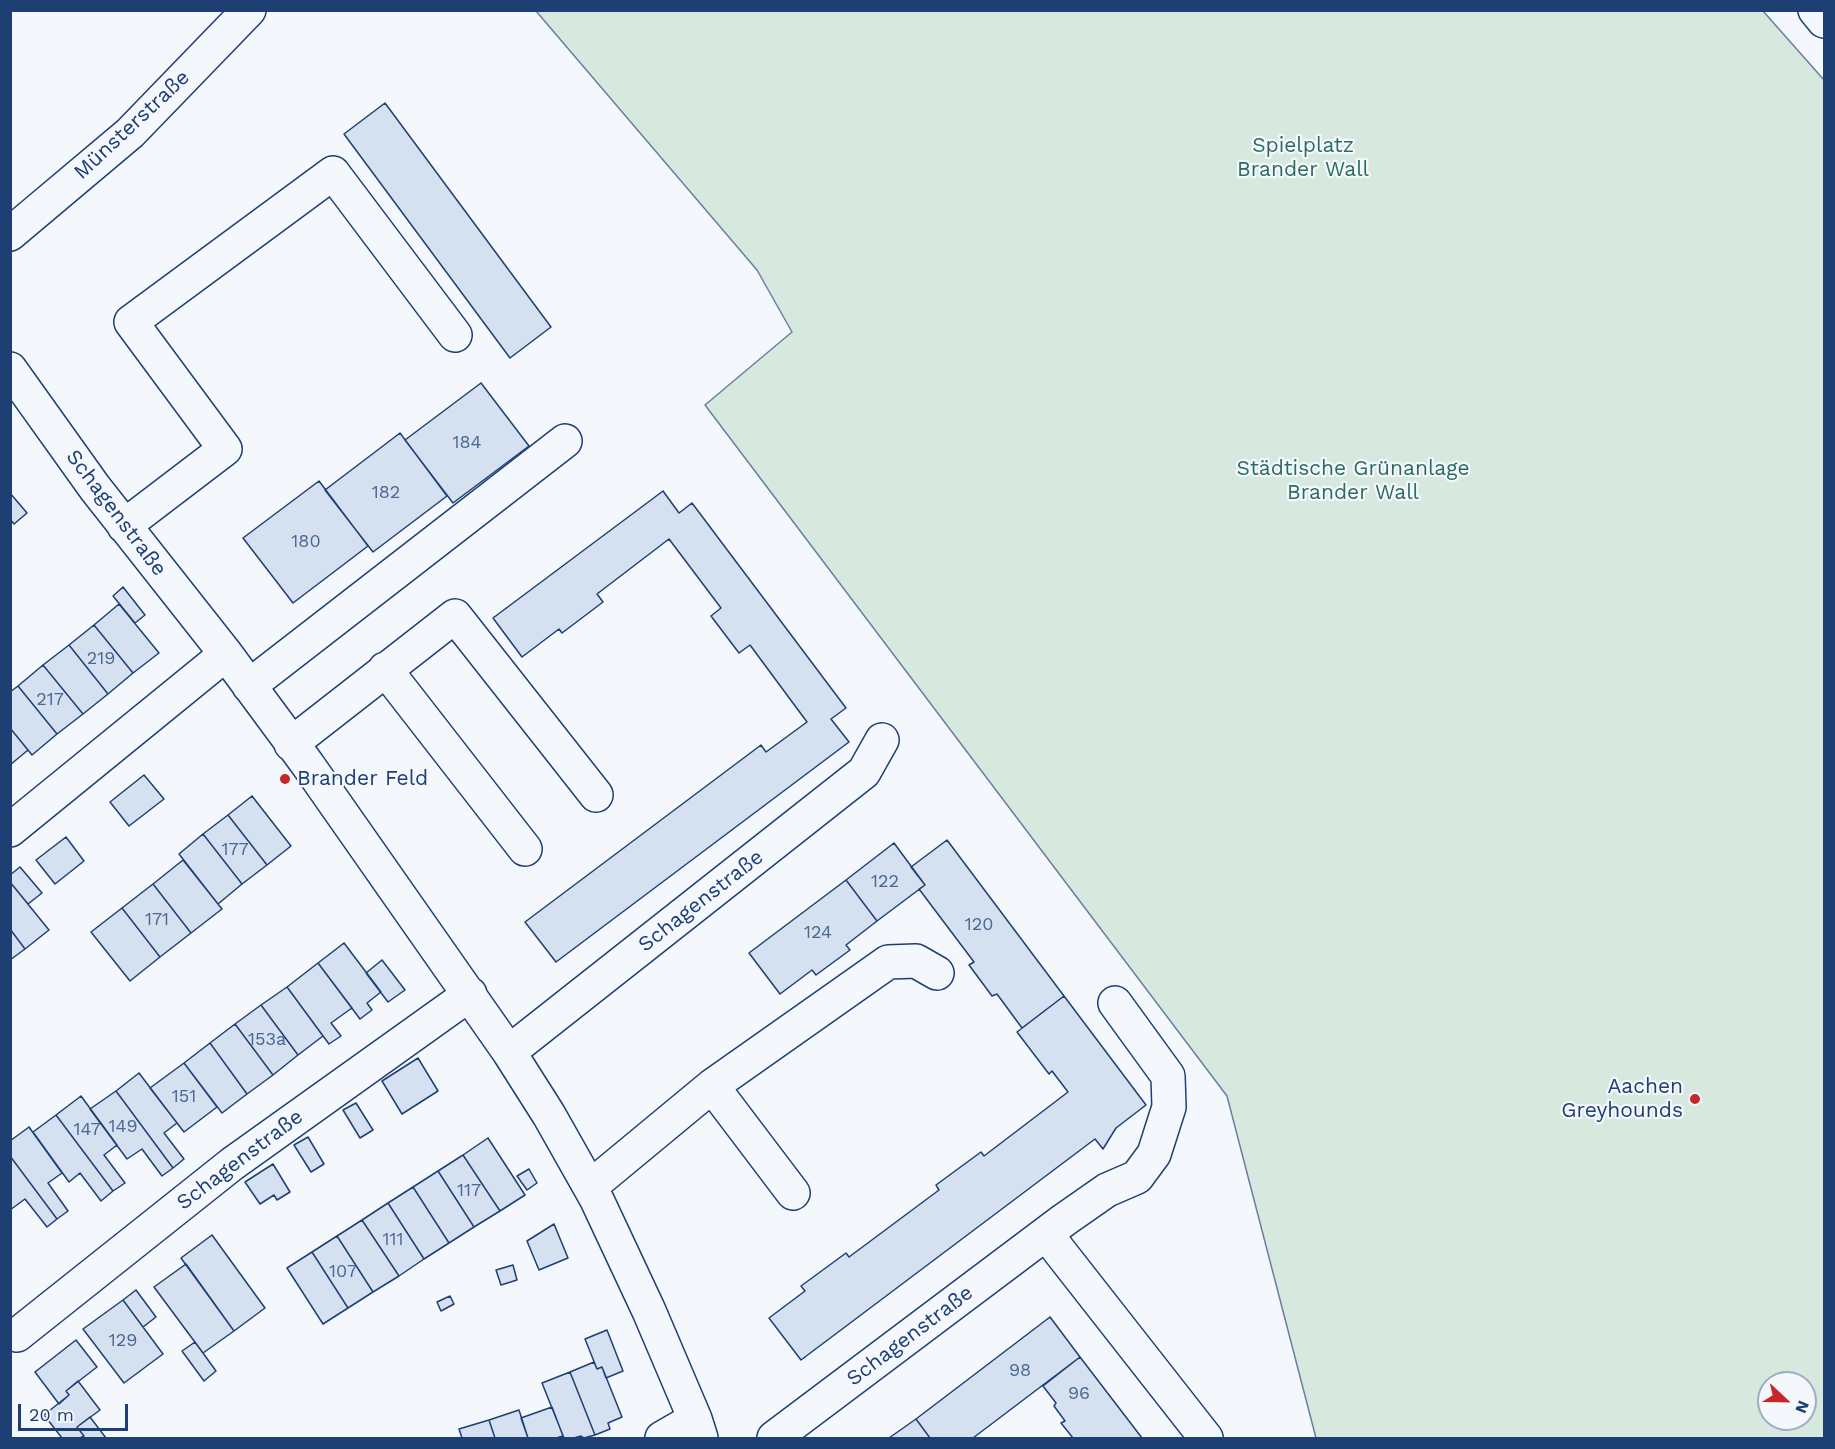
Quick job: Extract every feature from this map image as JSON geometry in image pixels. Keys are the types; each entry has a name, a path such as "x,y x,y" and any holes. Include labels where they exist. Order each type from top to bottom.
{"main road":[{"name":"Münsterstraße","path":"10,234 130,133 249,10"},
{"path":"1815,10 1824,21"},
{"path":"124,526 225,449 131,322 333,174 455,335"},
{"name":"Schagenstraße","path":"10,369 94,488 226,654 470,994 549,1115 590,1186 649,1311 698,1429 662,1438"},
{"path":"249,686 564,441"},
{"path":"291,744 455,616 596,795"},
{"path":"10,830 226,654"},
{"path":"385,669 525,849"},
{"name":"Schagenstraße","path":"509,1052 864,772 882,740"},
{"path":"590,1186 712,1086 888,962 916,961 937,973"},
{"name":"Schagenstraße","path":"17,1335 232,1164 470,994"},
{"name":"Schagenstraße","path":"774,1438 1107,1190 1137,1177 1154,1154 1169,1107 1168,1076 1115,1003"},
{"path":"712,1086 793,1193"},
{"path":"1046,1234 1206,1438"}],"green space":[{"name":"Städtische Grünanlage Brander Wall","path":"536,11 1763,11 1824,80 1824,1438 1316,1438 1227,1096 705,405 792,332 757,270"}],"building":[{"path":"385,103 551,327 510,358 344,134"},
{"path":"481,383 529,446 453,503 405,440"},
{"path":"400,433 447,496 373,552 325,490"},
{"path":"319,481 368,546 293,603 243,538"},
{"path":"663,491 679,513 692,503 846,708 831,719 849,742 556,962 525,922 761,745 766,752 807,722 750,645 739,653 711,616 721,608 669,539 597,594 603,602 562,633 559,629 522,657 493,618"},
{"path":"10,493 27,513 14,524 10,519"},
{"path":"123,587 145,615 135,623 113,596"},
{"path":"119,604 159,653 133,673 94,625"},
{"path":"94,625 133,673 108,694 69,645"},
{"path":"69,645 108,694 83,714 43,665"},
{"path":"43,665 83,714 57,734 18,686"},
{"path":"18,686 57,734 32,755 10,728 10,692"},
{"path":"10,728 28,750 10,765"},
{"path":"144,775 164,799 129,826 110,802"},
{"path":"252,796 291,846 267,865 228,815"},
{"path":"228,815 267,865 242,884 203,834"},
{"path":"203,834 242,884 218,904 179,854"},
{"path":"66,837 84,861 55,884 36,860"},
{"path":"947,840 1064,996 1022,1028 997,994 992,996 969,965 974,962 919,889 925,885 911,867"},
{"path":"894,843 925,885 877,921 846,880"},
{"path":"183,860 222,909 191,933 153,884"},
{"path":"20,867 42,893 28,904 10,882 10,875"},
{"path":"846,880 877,921 846,945 850,950 816,975 812,970 780,994 749,953"},
{"path":"10,882 49,930 25,949 10,929"},
{"path":"153,884 191,933 160,957 122,908"},
{"path":"122,908 160,957 130,981 91,932"},
{"path":"10,929 25,949 10,960"},
{"path":"344,943 381,992 367,1003 372,1010 360,1019 318,963"},
{"path":"382,960 405,990 388,1002 366,973"},
{"path":"318,963 352,1008 331,1023 341,1036 329,1044 287,987"},
{"path":"287,987 323,1036 298,1055 261,1005"},
{"path":"1064,996 1146,1105 1116,1128 1103,1149 1095,1139 801,1360 769,1318 805,1291 801,1286 846,1253 849,1257 939,1190 936,1185 981,1152 984,1156 1068,1092 1052,1071 1049,1074 1017,1032"},
{"path":"261,1005 298,1055 273,1075 235,1024"},
{"path":"235,1024 273,1075 247,1094 210,1043"},
{"path":"210,1043 247,1094 222,1113 184,1063"},
{"path":"418,1058 438,1091 402,1114 382,1081"},
{"path":"184,1063 217,1107 184,1132 150,1088"},
{"path":"139,1073 177,1123 164,1133 184,1159 173,1168 116,1091"},
{"path":"116,1091 173,1168 162,1176 142,1149 127,1159 90,1109"},
{"path":"81,1096 117,1145 104,1155 125,1183 113,1191 56,1115"},
{"path":"356,1103 373,1130 360,1138 343,1110"},
{"path":"56,1115 113,1191 101,1201 80,1173 69,1182 33,1132"},
{"path":"29,1127 62,1173 48,1183 68,1211 57,1219 10,1156 10,1141"},
{"path":"308,1137 324,1164 311,1172 294,1145"},
{"path":"488,1138 525,1195 500,1211 463,1155"},
{"path":"463,1155 500,1211 474,1227 438,1171"},
{"path":"10,1156 57,1219 47,1227 25,1199 10,1210"},
{"path":"273,1164 290,1192 277,1200 274,1195 260,1204 245,1182"},
{"path":"529,1169 537,1183 527,1190 517,1176"},
{"path":"438,1171 474,1227 449,1243 413,1187"},
{"path":"413,1187 449,1243 424,1259 388,1203"},
{"path":"388,1203 424,1259 399,1276 362,1220"},
{"path":"362,1220 399,1276 373,1292 337,1236"},
{"path":"554,1224 568,1258 539,1270 527,1241"},
{"path":"212,1235 265,1308 234,1331 181,1258"},
{"path":"337,1236 373,1292 348,1308 312,1252"},
{"path":"312,1252 348,1308 323,1324 287,1268"},
{"path":"186,1264 234,1331 203,1353 154,1287"},
{"path":"513,1265 517,1280 501,1285 496,1270"},
{"path":"136,1290 156,1317 143,1327 123,1300"},
{"path":"450,1296 454,1304 441,1311 437,1302"},
{"path":"123,1300 163,1354 124,1383 83,1329"},
{"path":"1050,1317 1080,1357 973,1438 930,1438 916,1419"},
{"path":"607,1330 623,1371 606,1378 602,1367 597,1369 585,1339"},
{"path":"76,1340 97,1367 66,1391 69,1395 59,1404 35,1372"},
{"path":"195,1342 216,1371 204,1381 182,1351"},
{"path":"1080,1357 1142,1438 1073,1438 1061,1423 1065,1421 1054,1406 1056,1403 1043,1386"},
{"path":"594,1362 597,1369 602,1367 622,1417 608,1423 610,1429 595,1435 570,1372"},
{"path":"570,1372 595,1435 584,1438 581,1436 564,1438 542,1383"},
{"path":"78,1381 100,1410 77,1427 84,1436 62,1438 44,1415 69,1395 66,1391"},
{"path":"552,1407 563,1436 528,1438 521,1418"},
{"path":"519,1410 528,1438 495,1438 489,1420"},
{"path":"90,1417 106,1438 80,1438 84,1436 77,1427"},
{"path":"916,1419 930,1438 889,1438"},
{"path":"489,1420 495,1438 462,1438 459,1429"}],"place":[{"name":"Brander Feld","path":"285,779"},
{"name":"Aachen Greyhounds","path":"1695,1099"}],"park label":[{"name":"Spielplatz Brander Wall","path":"1303,158"}]}
